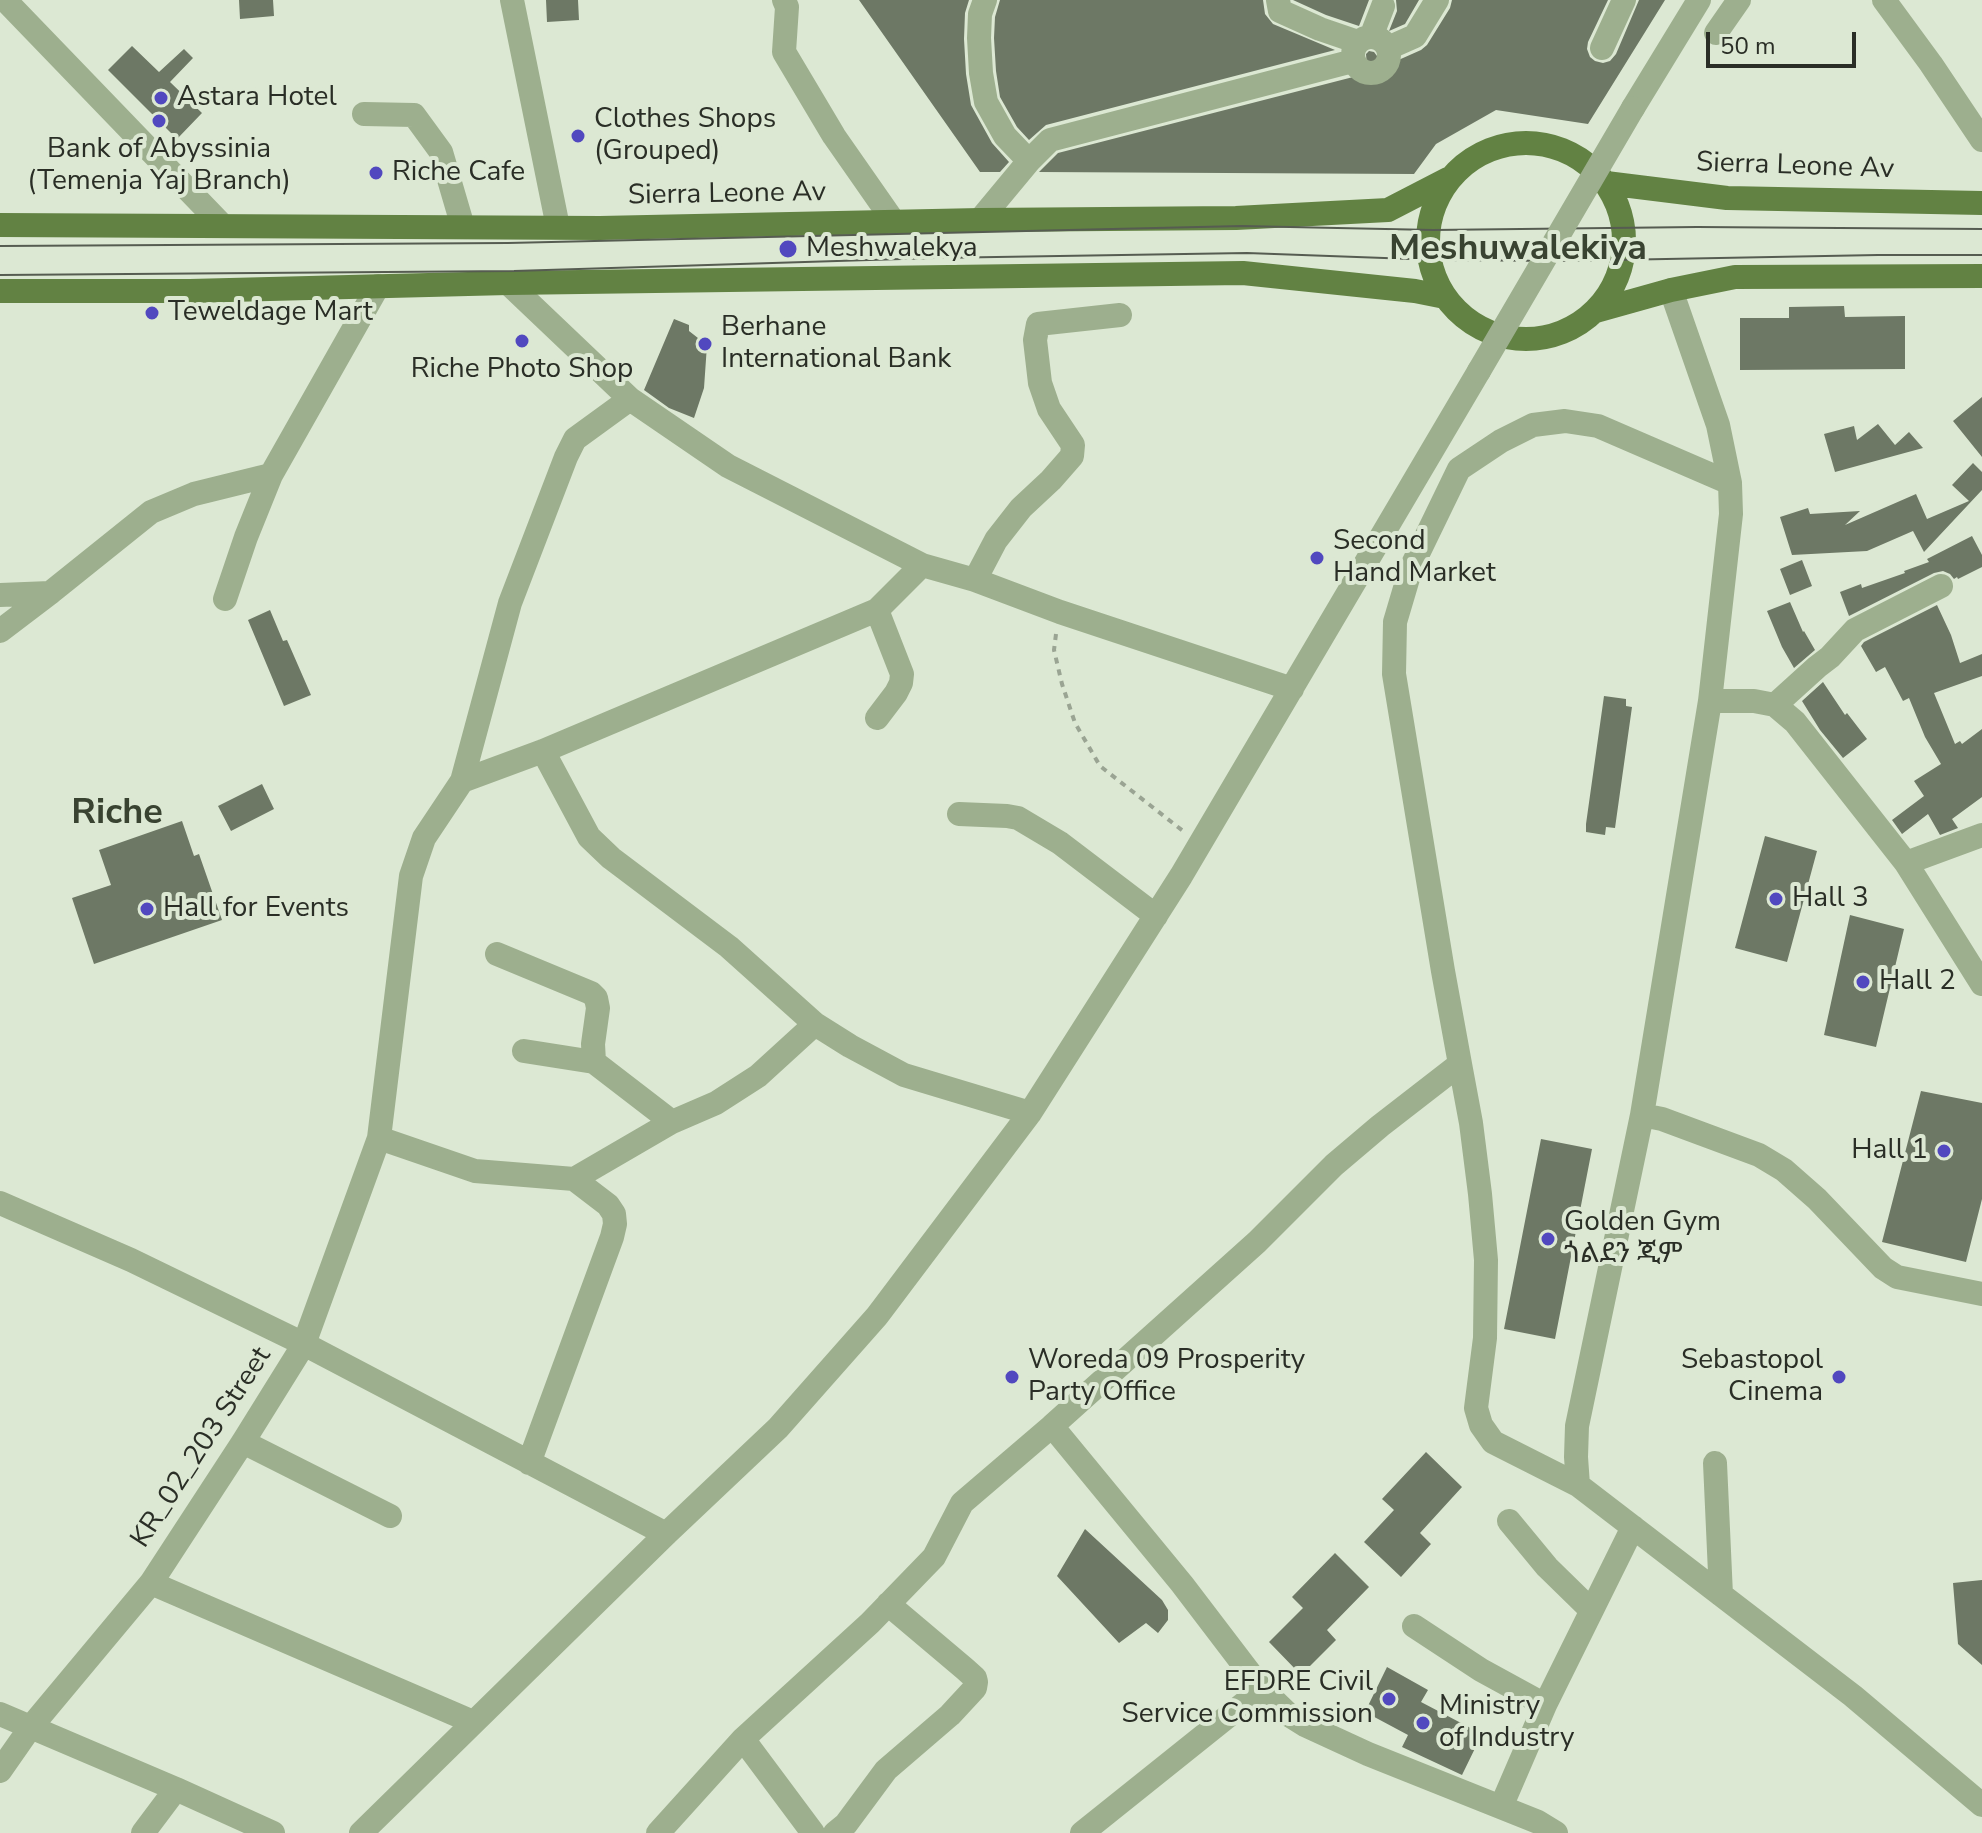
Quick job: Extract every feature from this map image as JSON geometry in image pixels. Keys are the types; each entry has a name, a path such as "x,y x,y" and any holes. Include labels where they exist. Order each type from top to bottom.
{"main road":[{"path":"1596,311 1616,283 1625,249 1622,214 1606,183 1580,157 1547,143 1510,143 1476,155 1448,179 1433,207 1427,238 1431,269 1445,297 1476,327 1517,340 1560,334 1596,311 1671,290 1735,277 1982,276"},
{"name":"Sierra Leone Av","path":"0,225 558,227 1236,218 1388,210 1448,179"},
{"name":"Sierra Leone Av","path":"1606,183 1727,198 1982,203"},
{"path":"0,291 190,291 508,283 1243,273 1415,291 1445,297"}],"street":[{"path":"5,0 222,225"},
{"path":"512,0 558,227"},
{"path":"784,0 787,7 784,52 834,136 894,222"},
{"path":"985,0 980,14 979,38 986,102 1005,136 1029,161"},
{"path":"1278,0 1280,11 1368,47"},
{"path":"980,220 1050,140 1415,36 1437,0"},
{"path":"1602,48 1624,0"},
{"path":"361,1833 778,1428 877,1316 1030,1113 1200,843 1699,0"},
{"path":"1716,33 1739,0"},
{"path":"1884,0 1982,140"},
{"path":"1368,47 1383,6"},
{"path":"364,114 414,115 441,152 463,227"},
{"path":"508,283 630,399 728,466 922,565 975,580 1060,612 1292,689"},
{"path":"225,599 271,475 378,286"},
{"path":"1578,1485 1577,1426 1642,1115 1710,701 1731,514 1730,483 1718,425 1671,290"},
{"path":"975,580 1004,529 1072,456 1073,445 1049,409 1040,383 1035,340 1038,324 1120,315"},
{"path":"630,399 575,439 566,457 510,603 462,781 424,838 411,876 379,1138 304,1344 666,1534"},
{"path":"1730,483 1598,426 1565,421 1533,425 1501,441 1459,469 1411,568 1395,622 1394,674 1471,1123 1480,1194 1486,1260 1485,1338 1476,1408 1481,1425 1493,1442 1578,1485 1853,1696 1982,1805"},
{"path":"0,631 151,512 194,494 271,475"},
{"path":"462,781 543,751 877,610 922,565"},
{"path":"1775,705 1830,657 1855,630 1941,586"},
{"path":"0,595 50,593"},
{"path":"877,610 902,674 896,693 877,718"},
{"path":"1710,701 1754,701 1775,705 1795,722 1906,863 1982,984"},
{"path":"543,751 589,837 611,858 729,947 815,1024 904,1075 1030,1113"},
{"path":"959,814 1018,818 1060,843 1156,916"},
{"path":"1906,863 1982,835"},
{"path":"497,954 591,993 596,998 594,1062"},
{"path":"574,1179 672,1122 716,1103 758,1076 815,1024"},
{"path":"524,1051 594,1062 672,1122"},
{"path":"658,1833 743,1739 870,1623 934,1557 962,1503 1257,1242 1334,1165 1460,1064"},
{"path":"1642,1115 1662,1119 1759,1155 1784,1170 1817,1199 1883,1268 1897,1277 1982,1294"},
{"path":"379,1138 475,1171 574,1179 608,1205 614,1214 612,1237 529,1463"},
{"name":"KR_02_203 Street","path":"0,1203 131,1260 304,1344 151,1583 30,1728 0,1771"},
{"path":"1052,1426 1182,1584 1262,1689 1289,1715 1368,1754 1538,1822 1556,1833"},
{"path":"243,1442 390,1516"},
{"path":"1715,1463 1721,1595"},
{"path":"1509,1521 1547,1567 1591,1610"},
{"path":"1501,1807 1545,1705 1633,1527"},
{"path":"151,1583 473,1722"},
{"path":"835,1833 846,1824 886,1770 950,1715 975,1688 975,1678 888,1604"},
{"path":"1414,1626 1481,1670 1545,1705"},
{"path":"1082,1833 1262,1689"},
{"path":"0,1714 273,1833"},
{"path":"743,1739 813,1833"},
{"path":"143,1833 176,1789"}],"path":[{"path":"1060,612 1054,650 1075,723 1100,766 1200,843"}],"building":[{"path":"239,0 273,0 274,16 240,19"},
{"path":"546,0 578,0 579,20 547,22"},
{"path":"859,0 969,0 964,39 971,105 992,143 1009,162 1000,172 980,172"},
{"path":"1000,0 1263,0 1265,14 1273,24 1335,50 1046,125 1029,140 1017,127 1000,97 994,38"},
{"path":"1293,0 1369,0 1359,26"},
{"path":"1396,0 1419,0 1405,24 1389,31 1397,11"},
{"path":"1452,0 1608,0 1587,49 1590,57 1603,63 1616,54 1639,0 1665,0 1588,124 1496,110 1436,144 1414,174 1039,172 1058,153 1357,76 1367,66 1366,54 1369,51 1380,60 1394,62 1427,45"},
{"name":"Astara Hotel","path":"132,46 159,72 184,49 193,58 170,82 202,113 177,139 108,70"},
{"path":"1844,306 1845,317 1905,316 1905,369 1740,370 1740,318 1789,318 1789,307"},
{"path":"674,319 689,325 689,331 707,345 704,388 694,418 669,408 644,390"},
{"path":"1982,397 1982,457 1953,421"},
{"path":"1878,424 1895,445 1909,432 1923,448 1835,472 1824,434 1854,426 1857,440"},
{"path":"1973,463 1982,472 1982,490 1924,552 1913,531 1867,551 1792,555 1780,517 1808,508 1810,514 1860,511 1845,525 1916,494 1927,519 1969,501 1952,485"},
{"path":"1972,536 1982,555 1982,567 1958,579 1943,571 1934,573 1849,616 1840,592 1905,573"},
{"path":"1802,560 1812,586 1790,595 1780,569"},
{"path":"1790,602 1815,650 1794,668 1767,611"},
{"path":"1937,605 1960,663 1982,654 1982,676 1934,693 1955,744 1960,741 1962,744 1982,729 1982,797 1952,819 1958,828 1940,835 1928,814 1902,834 1892,820 1924,796 1914,781 1941,764 1925,737 1909,698 1903,701 1885,667 1876,672 1861,646"},
{"path":"270,610 311,695 284,706 248,620"},
{"path":"1823,682 1845,715 1847,713 1867,739 1843,758 1802,701"},
{"path":"1604,696 1626,699 1626,706 1632,707 1615,828 1606,827 1605,835 1586,832"},
{"path":"262,784 274,809 231,831 218,806"},
{"name":"Hall for Events","path":"182,821 194,856 199,854 222,920 94,964 72,898 111,885 99,850"},
{"name":"Hall 3","path":"1765,836 1817,851 1787,962 1735,948"},
{"name":"Hall 2","path":"1850,915 1904,929 1876,1047 1824,1035"},
{"name":"Hall 1","path":"1921,1091 1982,1103 1982,1199 1966,1262 1882,1242"},
{"name":"Golden Gym ጎልደን ጂም","path":"1541,1139 1592,1149 1555,1339 1504,1329"},
{"path":"1426,1452 1462,1487 1420,1533 1431,1544 1401,1577 1364,1542 1394,1510 1382,1499"},
{"path":"1085,1529 1162,1600 1168,1610 1168,1620 1158,1633 1146,1623 1119,1643 1057,1576"},
{"path":"1335,1553 1369,1587 1327,1630 1336,1640 1301,1675 1269,1642 1303,1608 1292,1597"},
{"path":"1982,1580 1982,1665 1958,1644 1953,1583"},
{"name":"Ministry of Industry","path":"1387,1667 1428,1690 1421,1702 1482,1734 1462,1775 1402,1747 1408,1735 1365,1712"}],"tram line":[{"path":"0,246 508,243 1242,226 1433,230 1697,227 1982,229"},
{"path":"0,275 514,271 934,258 1247,253 1560,261 1982,255"}],"place":[{"name":"Astara Hotel","path":"161,98"},
{"name":"Bank of Abyssinia (Temenja Yaj Branch)","path":"159,121"},
{"name":"Clothes Shops (Grouped)","path":"578,136"},
{"name":"Riche Cafe","path":"376,173"},
{"name":"Meshwalekya","path":"788,249"},
{"name":"Teweldage Mart","path":"152,313"},
{"name":"Riche Photo Shop","path":"522,341"},
{"name":"Berhane International Bank","path":"705,344"},
{"name":"Second Hand Market","path":"1317,558"},
{"name":"Hall 3","path":"1776,899"},
{"name":"Hall for Events","path":"147,909"},
{"name":"Hall 2","path":"1863,982"},
{"name":"Hall 1","path":"1944,1151"},
{"name":"Golden Gym ጎልደን ጂም","path":"1548,1239"},
{"name":"Woreda 09 Prosperity Party Office","path":"1012,1377"},
{"name":"Sebastopol Cinema","path":"1839,1377"},
{"name":"EFDRE Civil Service Commission","path":"1389,1699"},
{"name":"Ministry of Industry","path":"1423,1723"}],"district":[{"name":"Meshuwalekiya","path":"1518,250"},
{"name":"Riche","path":"117,814"}]}
